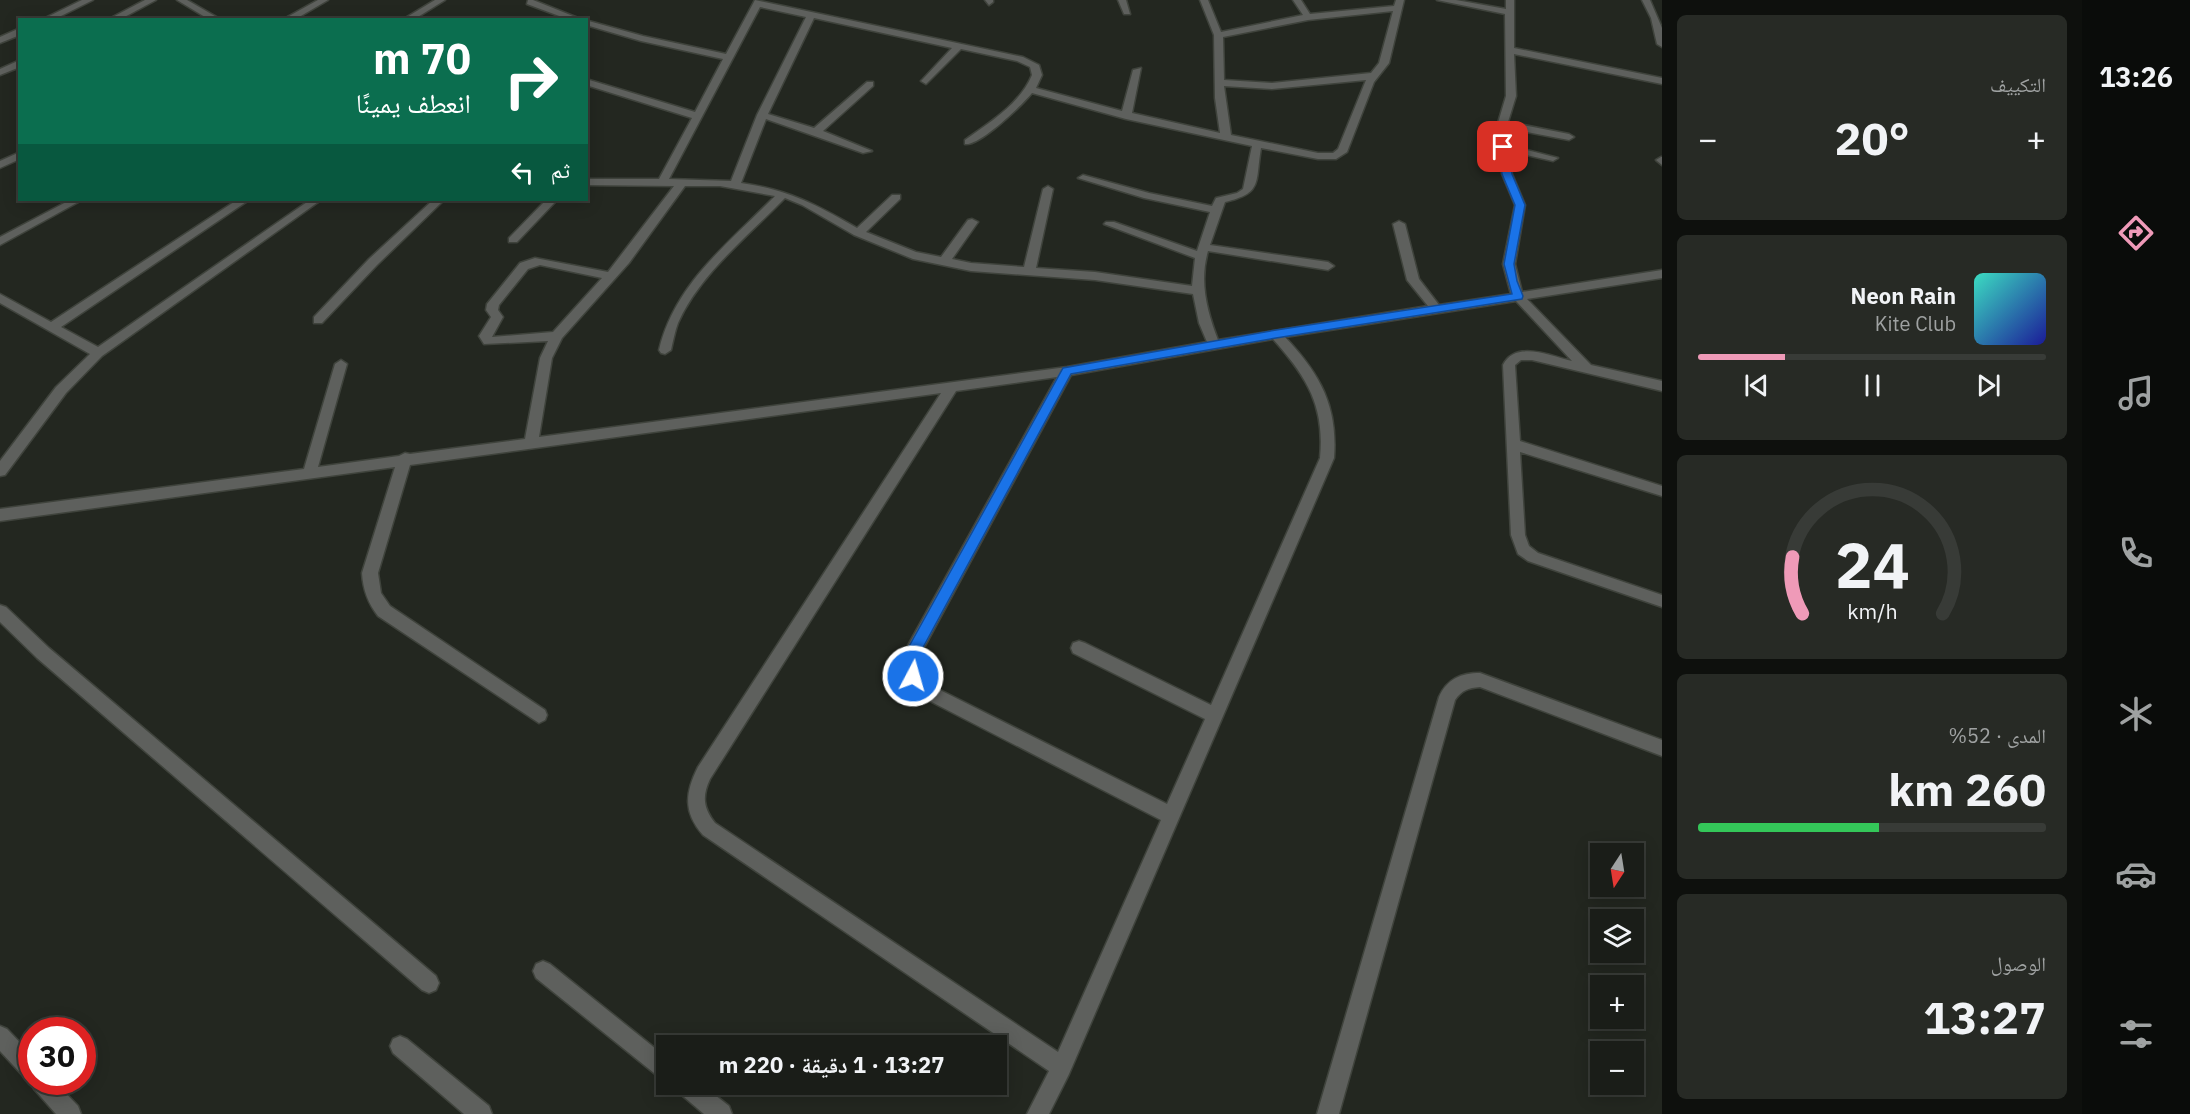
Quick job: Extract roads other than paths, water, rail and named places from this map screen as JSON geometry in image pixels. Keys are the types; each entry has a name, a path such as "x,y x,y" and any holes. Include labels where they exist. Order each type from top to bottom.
{"street":[{"path":"49,18 89,0"},
{"path":"115,18 153,0"},
{"path":"181,0 214,18"},
{"path":"290,18 324,0"},
{"path":"410,18 441,0"},
{"path":"1122,0 1126,12"},
{"path":"1204,0 1218,35 1226,138"},
{"path":"1297,0 1308,17"},
{"path":"1441,0 1510,6 1511,96 1500,133 1507,174 1520,205 1509,264 1512,281 1518,296 1586,368"},
{"path":"1646,0 1658,18 1662,44"},
{"path":"530,2 574,18"},
{"path":"662,183 758,2 1034,63 1038,76 1031,90 969,142"},
{"path":"1031,90 1126,116 1328,157 1341,153 1373,76 1384,63 1399,4 1308,17 1218,35"},
{"path":"735,185 762,115 812,15"},
{"path":"588,23 641,38 729,57"},
{"path":"0,40 18,32"},
{"path":"926,81 960,46"},
{"path":"1509,50 1662,81"},
{"path":"0,72 18,64"},
{"path":"1126,116 1138,70"},
{"path":"1220,83 1272,86 1373,76"},
{"path":"588,83 698,116"},
{"path":"816,132 870,84"},
{"path":"762,115 867,151"},
{"path":"1501,124 1569,137"},
{"path":"1214,345 1206,326 1198,291 1201,251 1220,200 1241,195 1248,190 1257,144"},
{"path":"1503,147 1553,158"},
{"path":"0,165 18,156"},
{"path":"1083,178 1148,196 1216,210"},
{"path":"588,182 735,185 783,194 806,203 858,234 884,246 944,262 1000,270 1095,276 1198,291"},
{"path":"531,442 546,358 557,336 653,225 682,183"},
{"path":"1029,271 1048,189"},
{"path":"665,350 671,325 683,302 699,280 783,194"},
{"path":"858,234 896,197"},
{"path":"0,242 75,201"},
{"path":"52,327 242,201"},
{"path":"0,471 61,390 98,353 315,201"},
{"path":"318,320 373,262 438,201"},
{"path":"513,240 551,201"},
{"path":"944,262 972,222"},
{"path":"1110,224 1201,251 1328,266"},
{"path":"1399,224 1413,280 1436,309"},
{"path":"557,336 488,341 485,336 497,318 492,310 493,304 524,266 531,262 539,261 610,276"},
{"path":"2,513 1067,371 1276,334 1662,274"},
{"path":"0,298 98,353"},
{"path":"1038,1114 1062,1067 1328,458 1328,425 1319,393 1301,362 1276,334"},
{"path":"1662,386 1532,356 1516,357 1511,360 1512,444 1519,542 1523,550 1544,563 1662,601"},
{"path":"310,471 341,364"},
{"path":"1067,371 912,654 913,676 920,686 930,693 1172,816"},
{"path":"952,386 704,773 696,787 694,802 698,818 709,829 1062,1067"},
{"path":"1512,444 1662,491"},
{"path":"405,459 370,573 370,587 374,600 384,611 539,715"},
{"path":"0,612 43,653 429,983"},
{"path":"1079,648 1216,716"},
{"path":"1328,1114 1447,697 1453,686 1465,680 1480,680 1662,747"},
{"path":"543,970 656,1062"},
{"path":"0,1036 18,1056"},
{"path":"400,1046 481,1114"},
{"path":"53,1095 70,1114"},
{"path":"698,1095 721,1114"}]}
